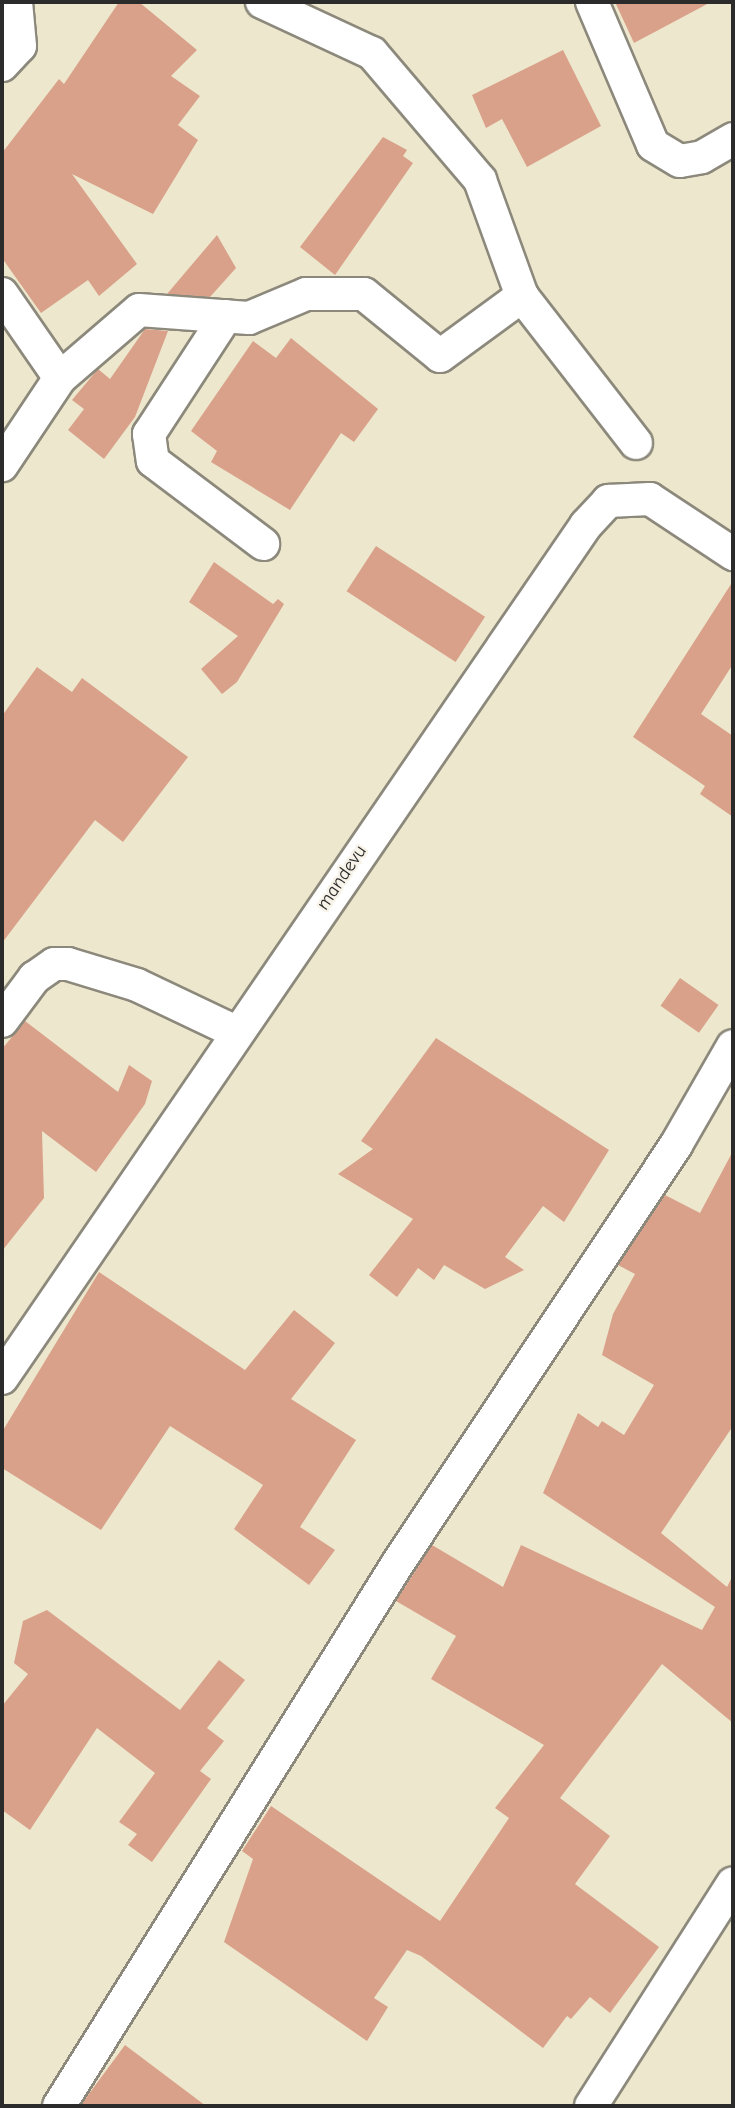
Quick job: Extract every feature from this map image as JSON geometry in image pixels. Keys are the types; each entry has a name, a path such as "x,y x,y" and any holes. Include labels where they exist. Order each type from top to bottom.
{"street":[{"path":"2,65 20,46 16,2"},
{"path":"262,2 372,53 480,180 522,296 636,443"},
{"path":"592,2 653,145 680,161 702,157 733,139"},
{"path":"2,293 60,378"},
{"path":"2,465 60,378 139,310 249,318 306,294 364,294 440,356 522,296"},
{"path":"226,316 149,434 153,461 263,544"},
{"name":"mandevu","path":"2,1378 554,567 608,502 650,499 733,554"},
{"path":"2,1021 34,978 54,964 68,964 137,985 236,1032"},
{"path":"59,2106 398,1563 676,1145 733,1046"},
{"path":"590,2106 733,1883"}],"building":[{"path":"119,2 139,2 197,50 171,76 200,96 178,125 198,140 153,214 72,174 137,264 99,296 88,280 41,313 2,258 2,153 59,79 64,84"},
{"path":"615,2 711,2 634,43"},
{"path":"563,50 601,126 527,167 502,119 486,128 472,95"},
{"path":"383,137 407,150 403,156 413,163 335,275 300,247"},
{"path":"217,235 236,268 210,297 167,294"},
{"path":"145,329 168,331 135,417 104,459 68,430 84,409 72,400 98,369 110,379"},
{"path":"291,338 378,409 354,442 341,433 290,510 211,462 217,451 191,431 253,341 276,358"},
{"path":"376,546 485,617 456,662 347,591"},
{"path":"214,562 273,604 278,599 284,604 237,682 222,694 201,669 238,636 189,602"},
{"path":"733,581 733,664 701,714 733,736 733,817 700,794 705,786 633,737"},
{"path":"37,667 72,692 82,678 188,757 123,842 95,820 2,943 2,716"},
{"path":"680,978 719,1005 699,1033 660,1006"},
{"path":"25,1021 118,1092 129,1065 152,1081 145,1104 96,1172 42,1131 44,1198 2,1251 2,1049"},
{"path":"436,1038 609,1150 564,1222 543,1206 505,1257 524,1270 485,1289 444,1265 434,1280 418,1268 397,1297 369,1275 413,1219 338,1174 373,1149 361,1141"},
{"path":"733,1151 733,1426 661,1533 727,1587 733,1575 733,1723 662,1664 560,1798 610,1836 575,1884 659,1947 610,2013 590,1997 571,2019 567,2016 543,2048 421,1956 407,1950 374,1998 388,2007 367,2041 224,1942 253,1859 242,1851 271,1806 440,1921 509,1818 495,1808 544,1745 431,1679 456,1636 396,1601 432,1545 503,1587 521,1545 702,1630 715,1607 543,1493 578,1413 598,1427 602,1421 624,1435 654,1385 602,1355 613,1314 635,1274 618,1265 665,1195 700,1213"},
{"path":"99,1272 245,1370 294,1310 335,1343 291,1399 356,1440 300,1527 335,1550 309,1585 234,1529 263,1485 170,1426 101,1530 2,1468 2,1432"},
{"path":"47,1610 180,1710 219,1660 245,1680 207,1728 224,1741 200,1771 211,1779 152,1862 128,1845 137,1834 119,1822 155,1773 97,1728 30,1830 2,1810 2,1706 28,1674 14,1663 23,1621"},
{"path":"125,2045 206,2106 80,2106"}]}
